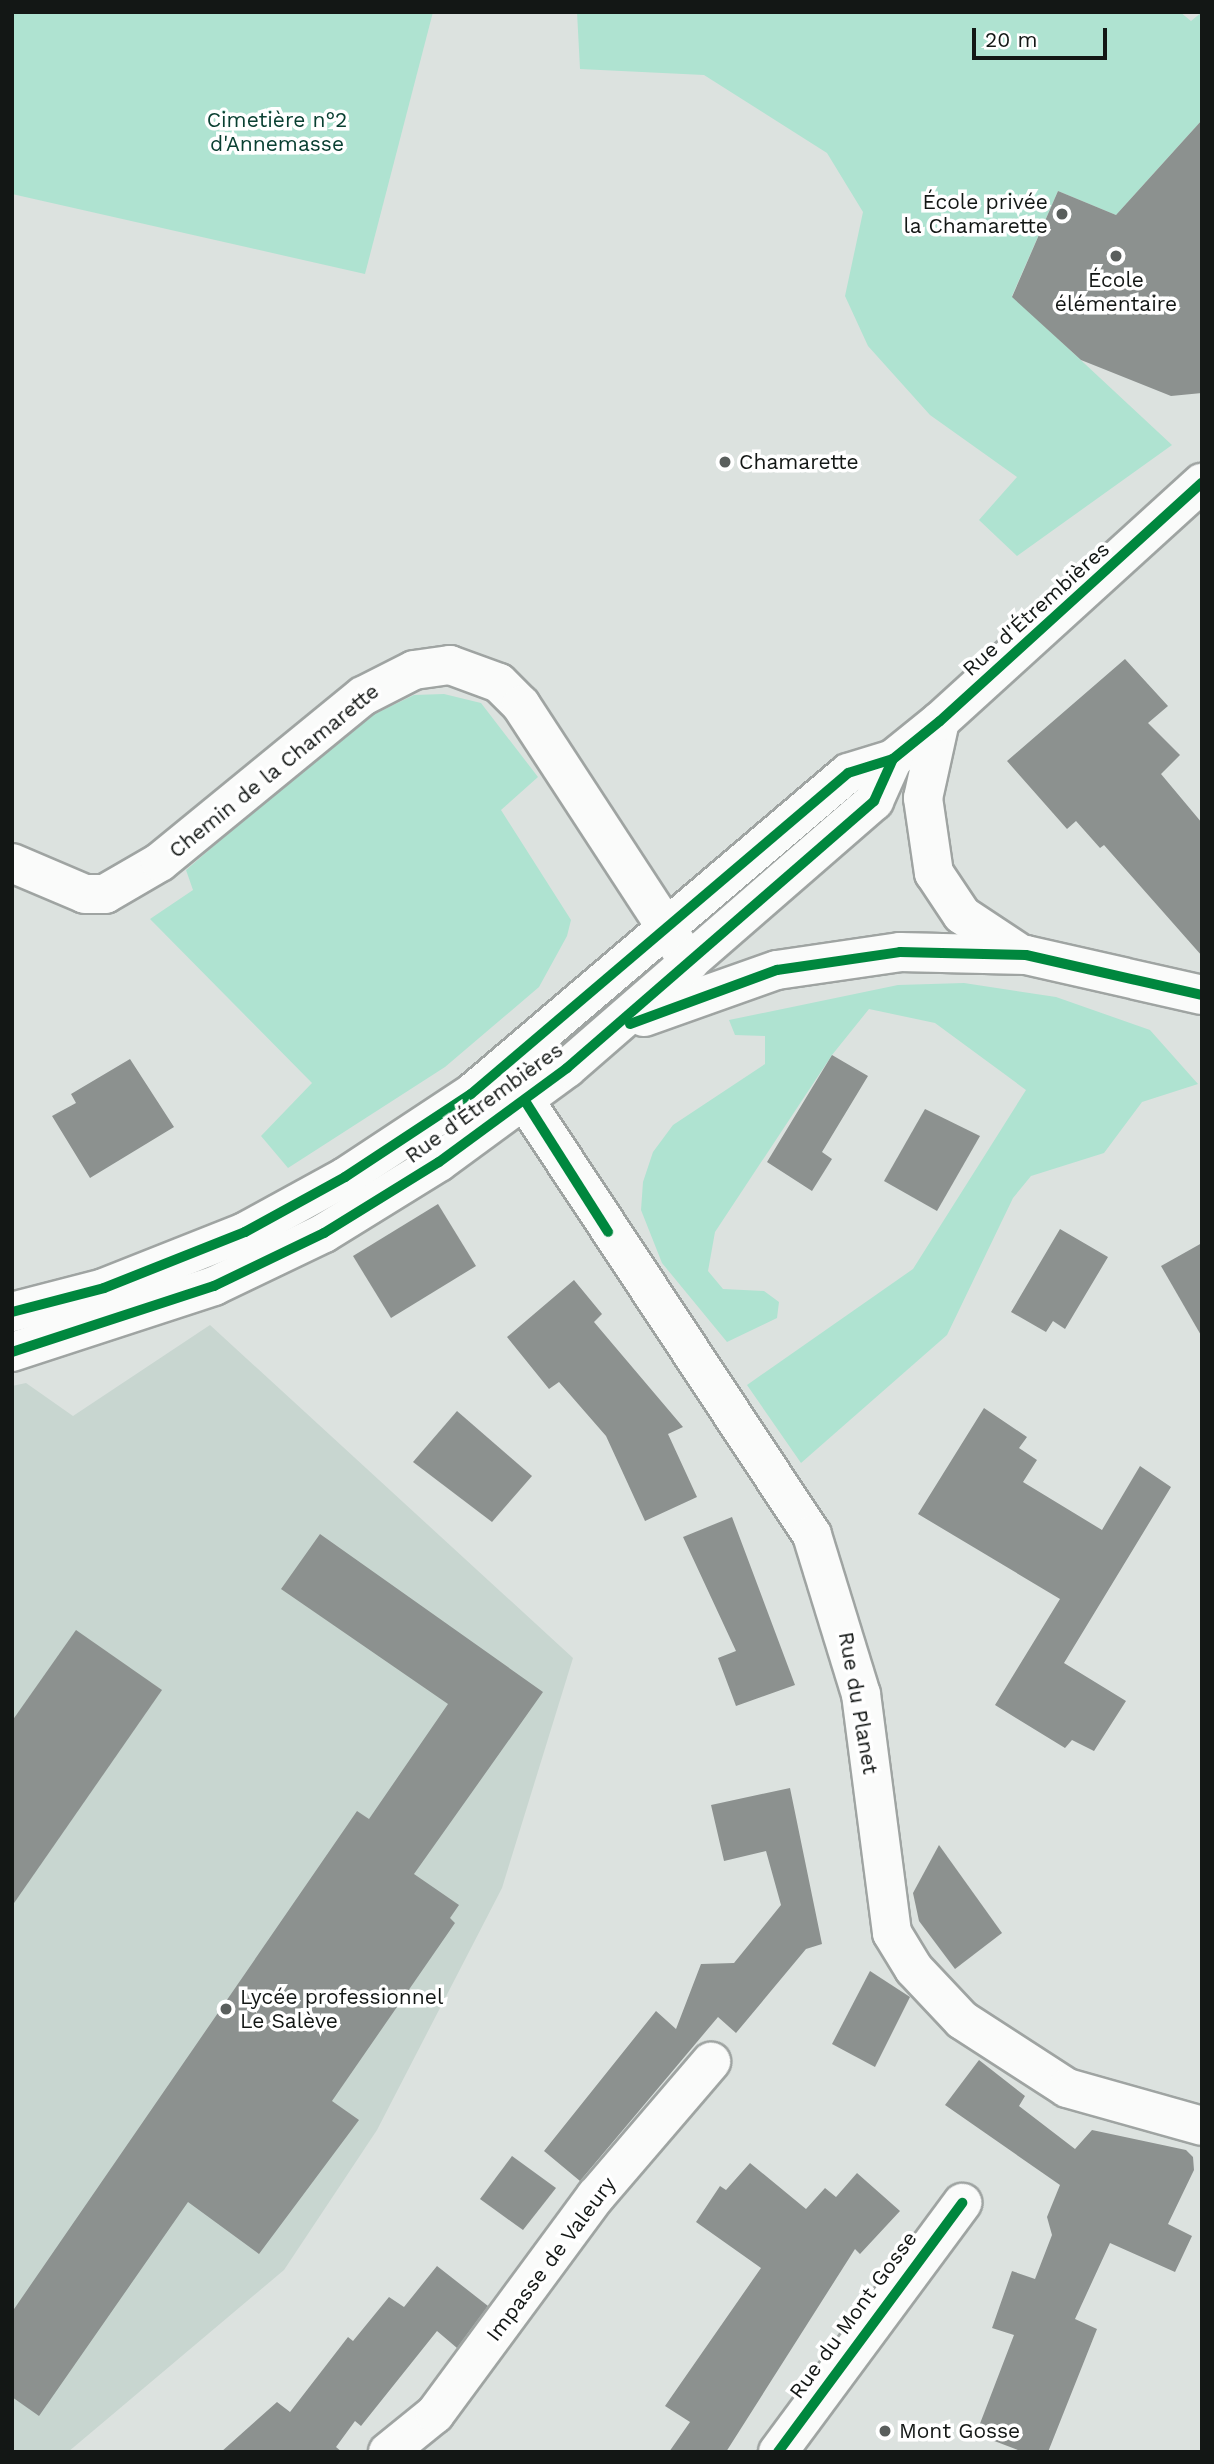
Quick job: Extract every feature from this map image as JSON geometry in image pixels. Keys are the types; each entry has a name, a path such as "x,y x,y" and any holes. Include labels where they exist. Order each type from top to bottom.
{"main road":[{"name":"Rue d'Étrembières","path":"12,1312 178,1261 311,1197 471,1094 848,773 893,759 940,721 1202,483"},
{"name":"Chemin de la Chamarette","path":"12,863 85,894 105,894 160,862 371,691 414,670 450,665 499,683 521,705 689,963"},
{"path":"940,721 922,823 934,873 962,915 1026,955"},
{"name":"Rue d'Étrembières","path":"12,1352 167,1304 270,1260 378,1202 525,1101 608,1034 874,801 893,759"},
{"path":"608,1034 691,997 826,961 901,952 1026,955 1202,995"},
{"name":"Rue du Planet","path":"525,1101 812,1535 860,1694 892,1933 914,1969 962,2020 1067,2088 1202,2126"},
{"name":"Impasse de Valeury","path":"388,2452 435,2414 596,2196 711,2062"},
{"name":"Rue du Mont Gosse","path":"778,2452 962,2203"}],"shaded area":[{"name":"Lycée professionnel Le Salève","path":"210,1325 573,1658 502,1888 377,2130 284,2270 68,2452 12,2452 12,1386 26,1383 73,1416"}],"green space":[{"name":"Cimetière n°2 d'Annemasse","path":"12,12 433,12 365,274 12,194"},
{"path":"577,12 1180,12 1191,21 1202,12 1202,120 1116,215 1058,191 1012,296 1172,445 1017,556 979,520 1017,477 930,415 868,346 845,296 863,212 827,153 704,75 580,69"},
{"path":"444,694 481,703 538,777 501,810 571,920 567,936 539,987 445,1067 288,1168 261,1136 312,1083 150,919 193,890 186,870 356,723 414,695"},
{"path":"964,983 1056,997 1150,1030 1198,1084 1142,1102 1104,1153 1031,1176 1013,1198 947,1335 801,1463 747,1385 913,1269 1026,1090 935,1023 869,1009 832,1055 715,1232 708,1271 723,1289 764,1291 779,1302 777,1318 727,1342 662,1263 641,1210 643,1182 653,1152 673,1125 765,1064 765,1036 735,1035 729,1020 898,985"}],"building":[{"name":"École élémentaire","path":"1202,120 1202,393 1171,396 1081,360 1012,297 1058,191 1116,215"},
{"path":"1125,659 1168,706 1148,723 1180,755 1161,774 1202,823 1202,956 1104,845 1100,848 1076,821 1067,829 1007,761"},
{"path":"832,1055 868,1076 822,1152 832,1159 812,1191 767,1162"},
{"path":"130,1059 174,1127 90,1178 52,1116 76,1103 71,1094"},
{"path":"925,1109 980,1136 937,1211 884,1181"},
{"path":"438,1204 476,1266 391,1318 353,1256"},
{"path":"1060,1229 1108,1257 1065,1329 1053,1321 1046,1332 1011,1312"},
{"path":"1202,1243 1202,1337 1161,1266"},
{"path":"574,1280 602,1314 594,1322 683,1427 668,1434 697,1497 645,1521 606,1436 559,1382 549,1389 507,1337"},
{"path":"984,1408 1027,1437 1019,1448 1037,1460 1023,1482 1102,1530 1140,1466 1171,1487 1064,1663 1126,1701 1094,1751 1072,1740 1065,1748 995,1705 1060,1599 918,1514"},
{"path":"457,1411 532,1476 492,1522 413,1462"},
{"path":"732,1517 795,1685 736,1706 718,1658 736,1651 683,1537"},
{"path":"320,1534 543,1692 414,1874 459,1905 450,1918 455,1923 332,2101 359,2120 259,2254 188,2202 39,2416 12,2397 12,2312 357,1811 369,1819 448,1704 281,1589"},
{"path":"76,1630 162,1690 12,1906 12,1721"},
{"path":"790,1788 822,1944 806,1949 736,2033 718,2017 580,2181 544,2151 656,2011 676,2029 701,1964 734,1963 781,1905 766,1851 724,1861 711,1805"},
{"path":"939,1845 1002,1933 955,1969 919,1921 913,1893"},
{"path":"870,1971 910,1997 875,2067 832,2044"},
{"path":"979,2060 1025,2096 1019,2106 1075,2149 1092,2130 1186,2150 1193,2157 1194,2170 1168,2224 1192,2236 1175,2272 1110,2243 1075,2319 1097,2329 1048,2452 1023,2452 976,2434 1014,2335 992,2328 1012,2271 1035,2279 1052,2235 1047,2217 1060,2185 945,2105"},
{"path":"512,2156 556,2188 523,2230 480,2199"},
{"path":"750,2163 806,2209 825,2188 836,2197 857,2173 900,2211 860,2254 855,2249 726,2452 669,2452 690,2422 665,2406 761,2268 696,2222 720,2186 726,2190"},
{"path":"437,2266 488,2306 457,2348 437,2331 361,2426 355,2421 336,2447 342,2452 221,2452 277,2402 290,2412 348,2337 353,2341 389,2297 404,2307"}],"cycle path":[{"path":"12,1312 104,1288 245,1232 345,1177 471,1094 848,773 893,759 940,721 1202,483"},
{"path":"12,1352 214,1286 324,1233 439,1162 567,1068 874,801 893,759"},
{"path":"630,1024 777,970 900,952 1026,955 1202,995"},
{"path":"525,1101 608,1232"},
{"path":"778,2452 962,2203"}],"place":[{"name":"École privée la Chamarette","path":"1062,214"},
{"name":"École élémentaire","path":"1116,256"},
{"name":"Chamarette","path":"725,462"},
{"name":"Lycée professionnel Le Salève","path":"226,2009"},
{"name":"Mont Gosse","path":"885,2431"}]}
